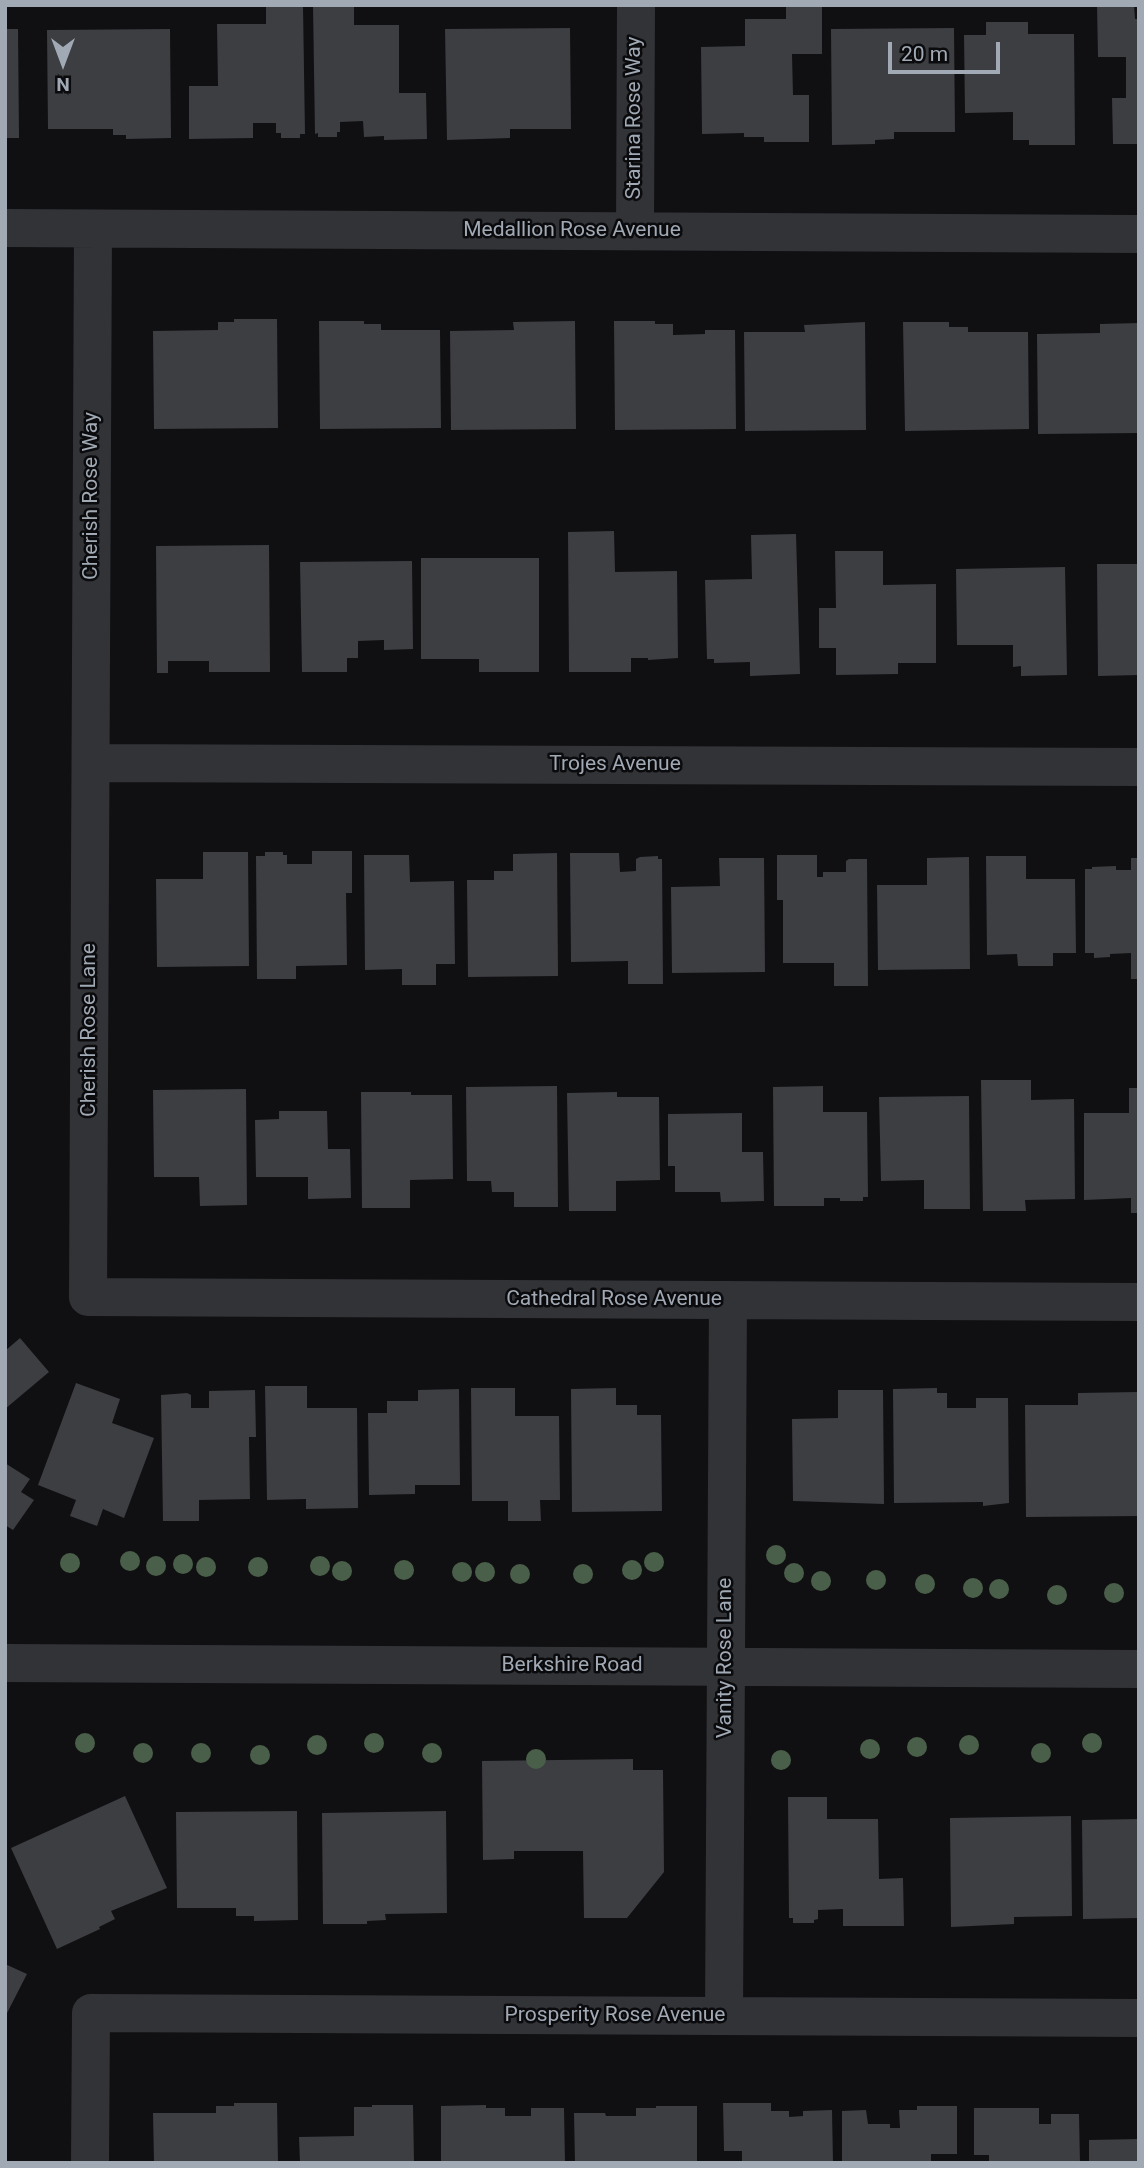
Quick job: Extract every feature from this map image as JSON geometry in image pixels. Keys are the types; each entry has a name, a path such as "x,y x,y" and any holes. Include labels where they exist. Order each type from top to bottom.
{"street":[{"name":"Starina Rose Way","path":"635,231 636,5"},
{"name":"Medallion Rose Avenue","path":"5,228 1139,234"},
{"name":"Cherish Rose Way","path":"91,762 93,229"},
{"name":"Trojes Avenue","path":"91,762 1139,767"},
{"name":"Cherish Rose Lane","path":"88,1297 91,762"},
{"name":"Cathedral Rose Avenue","path":"88,1297 1139,1302"},
{"name":"Vanity Rose Lane","path":"724,2016 728,1300"},
{"name":"Berkshire Road","path":"5,1663 1139,1669"},
{"name":"Prosperity Rose Avenue","path":"90,2163 91,2013 1139,2018"}],"building":[{"path":"354,5 354,25 399,25 399,93 426,93 427,139 384,140 384,136 364,137 363,121 340,122 337,137 318,137 318,133 315,134 313,6"},
{"path":"786,5 822,5 822,54 792,54 793,95 809,95 809,142 764,142 764,137 744,137 744,133 702,134 701,47 745,46 745,19 786,19"},
{"path":"1097,5 1134,5 1135,19 1139,19 1139,144 1113,144 1112,98 1126,98 1126,57 1098,57"},
{"path":"266,6 303,6 305,134 300,134 300,138 281,138 281,133 276,133 276,123 253,123 253,138 189,139 189,86 218,86 217,24 266,24"},
{"path":"986,22 1028,22 1028,34 1074,34 1075,145 1029,145 1029,140 1013,140 1013,112 965,113 964,35 986,35"},
{"path":"570,28 571,129 510,129 510,138 447,140 445,29"},
{"path":"954,28 955,132 894,132 894,139 875,140 875,144 832,145 831,29"},
{"path":"5,29 18,29 19,138 5,138"},
{"path":"170,29 171,138 126,139 126,135 113,135 113,129 48,129 47,30"},
{"path":"234,319 277,319 278,428 154,429 153,331 218,330 218,322 234,322"},
{"path":"319,321 364,321 364,324 381,324 381,330 440,330 441,428 320,429"},
{"path":"575,321 576,429 451,430 450,331 514,330 513,322"},
{"path":"614,321 673,324 673,335 705,334 705,330 735,330 736,429 615,430"},
{"path":"865,322 866,430 745,431 744,332 805,332 804,325"},
{"path":"903,322 949,322 949,327 968,327 968,332 1028,332 1029,429 905,431"},
{"path":"1139,323 1139,433 1038,434 1037,334 1100,333 1100,324"},
{"path":"614,531 615,572 677,571 678,658 631,658 631,672 569,672 568,532"},
{"path":"796,534 800,674 750,676 750,662 714,663 714,659 707,659 705,580 752,579 751,535"},
{"path":"269,545 270,672 209,672 209,661 168,661 168,673 157,673 156,546"},
{"path":"835,551 883,551 883,585 936,584 936,663 898,663 898,674 836,675 836,648 819,648 819,608 836,608"},
{"path":"421,558 539,558 539,672 479,672 479,659 421,659"},
{"path":"412,561 413,649 384,650 384,640 358,641 358,658 347,658 347,672 302,672 300,562"},
{"path":"1097,564 1139,564 1139,675 1098,676"},
{"path":"1065,567 1067,675 1021,676 1021,666 1013,667 1013,645 957,645 956,569"},
{"path":"312,851 352,851 352,893 346,893 347,965 296,966 296,979 257,979 256,856 265,856 265,852 283,852 283,855 287,855 287,864 312,864"},
{"path":"203,852 248,852 249,966 157,967 156,879 203,879"},
{"path":"557,853 558,976 468,977 467,880 494,880 494,871 513,871 513,854"},
{"path":"570,853 619,853 620,872 636,871 636,859 640,857 658,856 658,859 662,859 663,984 628,984 628,961 571,962"},
{"path":"364,855 409,855 410,882 454,881 455,964 436,964 436,985 402,985 402,969 365,970"},
{"path":"777,855 817,855 817,877 823,877 823,872 846,872 846,861 849,859 867,859 868,986 834,986 834,963 783,963 783,900 777,900"},
{"path":"986,856 1026,856 1026,879 1075,879 1076,953 1053,953 1053,966 1018,966 1017,954 987,955"},
{"path":"969,857 970,969 878,970 877,885 927,885 927,858"},
{"path":"719,858 764,858 765,972 672,973 671,887 720,886"},
{"path":"1131,858 1139,858 1139,979 1131,979 1131,953 1094,958 1094,953 1085,953 1085,869 1116,866 1116,870 1131,870"},
{"path":"981,1080 1031,1080 1031,1100 1074,1099 1075,1199 1025,1200 1026,1211 983,1211"},
{"path":"557,1086 558,1207 514,1207 514,1192 492,1192 491,1181 467,1181 466,1087"},
{"path":"823,1086 823,1112 867,1112 868,1197 863,1197 863,1201 824,1198 824,1206 774,1206 773,1087"},
{"path":"1129,1088 1139,1088 1139,1213 1131,1213 1131,1198 1084,1200 1084,1113 1129,1113"},
{"path":"246,1089 247,1205 200,1206 199,1177 154,1177 153,1090"},
{"path":"361,1092 452,1095 453,1179 410,1180 410,1208 362,1208"},
{"path":"617,1092 617,1097 659,1097 660,1180 616,1181 616,1211 569,1211 567,1093"},
{"path":"969,1096 970,1209 924,1209 924,1180 881,1181 879,1097"},
{"path":"279,1111 327,1111 328,1149 350,1149 351,1198 308,1199 308,1177 256,1177 255,1120 279,1119"},
{"path":"742,1113 742,1152 763,1152 764,1201 721,1202 720,1192 675,1192 675,1166 668,1166 668,1114"},
{"path":"20,1338 49,1372 5,1409 5,1351"},
{"path":"76,1383 120,1399 112,1423 154,1438 124,1518 103,1509 97,1526 70,1516 76,1500 38,1485"},
{"path":"265,1386 307,1386 307,1408 357,1408 358,1508 306,1509 306,1499 267,1500"},
{"path":"471,1388 515,1388 515,1416 559,1416 560,1500 540,1500 541,1521 508,1521 508,1501 472,1501"},
{"path":"616,1388 616,1405 637,1405 637,1415 661,1415 662,1511 572,1512 571,1389"},
{"path":"937,1388 937,1393 947,1393 947,1408 976,1408 976,1398 1008,1398 1009,1503 983,1506 983,1502 894,1503 893,1389"},
{"path":"459,1389 460,1485 415,1485 415,1494 369,1495 368,1413 387,1413 387,1401 418,1401 418,1390"},
{"path":"255,1390 256,1437 249,1437 250,1499 199,1500 199,1521 163,1521 161,1395 187,1393 191,1395 191,1408 209,1408 209,1391"},
{"path":"838,1390 883,1390 884,1504 793,1501 792,1419 838,1418"},
{"path":"1138,1392 1139,1516 1026,1517 1025,1405 1078,1405 1078,1393"},
{"path":"5,1463 30,1479 21,1492 34,1500 13,1530 5,1525"},
{"path":"633,1759 633,1770 663,1770 664,1872 627,1918 584,1918 583,1851 514,1851 514,1859 483,1860 482,1761"},
{"path":"125,1796 167,1888 111,1911 115,1919 57,1949 11,1848"},
{"path":"788,1797 827,1797 827,1819 878,1819 879,1879 903,1878 904,1926 843,1926 843,1909 818,1910 818,1919 814,1920 814,1923 793,1923 793,1918 789,1918"},
{"path":"297,1811 298,1920 254,1921 254,1916 236,1916 236,1908 177,1908 176,1812"},
{"path":"446,1811 447,1913 385,1914 386,1920 367,1921 367,1924 323,1924 322,1813"},
{"path":"1071,1816 1072,1916 1014,1917 1014,1924 951,1927 950,1818"},
{"path":"1139,1819 1139,1918 1083,1919 1082,1820"},
{"path":"5,1964 27,1974 5,2017"},
{"path":"234,2103 277,2103 278,2163 154,2163 153,2113 216,2113 216,2106 234,2106"},
{"path":"723,2103 771,2103 771,2111 789,2111 789,2117 803,2116 803,2111 832,2110 833,2163 742,2163 742,2151 724,2151"},
{"path":"413,2105 414,2163 300,2163 299,2137 354,2136 354,2107"},
{"path":"486,2105 486,2108 505,2108 505,2116 531,2116 531,2108 564,2108 565,2163 441,2163 441,2106"},
{"path":"697,2106 697,2163 575,2163 574,2113 636,2116 636,2108"},
{"path":"917,2106 957,2106 957,2154 931,2154 931,2163 842,2163 842,2111 866,2110 868,2124 890,2124 890,2128 900,2128 899,2110 917,2110"},
{"path":"974,2108 1039,2108 1039,2124 1051,2124 1051,2114 1079,2114 1080,2163 989,2163 989,2155 974,2155"},
{"path":"1139,2139 1139,2163 1089,2163 1089,2140"}]}
